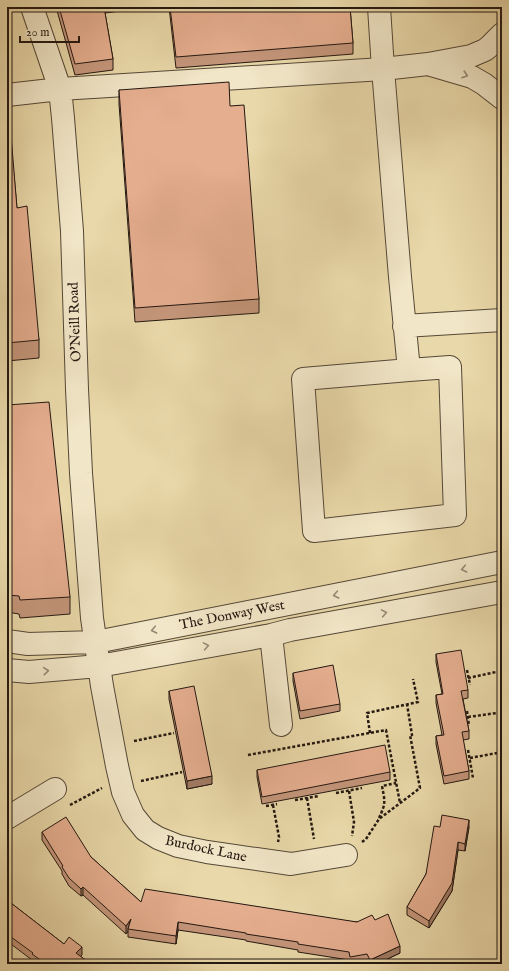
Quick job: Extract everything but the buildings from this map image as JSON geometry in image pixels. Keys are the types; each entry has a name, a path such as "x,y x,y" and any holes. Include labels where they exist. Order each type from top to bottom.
{"street":[{"name":"O'Neill Road","path":"32,7 60,89 63,118 72,230 75,352 81,473 92,618 96,642"},
{"path":"379,7 404,326 409,370"},
{"path":"7,95 60,89 383,70 428,64 476,54 490,46 502,34"},
{"path":"428,64 472,77 502,98"},
{"path":"404,326 502,320"},
{"path":"450,367 455,515 314,531 303,379 409,370 450,367"},
{"name":"The Donway West","path":"7,641 28,644 96,642 502,562"},
{"name":"The Donway West","path":"7,670 29,672 99,666 502,592"},
{"path":"271,634 281,725"},
{"name":"Burdock Lane","path":"96,642 116,766 123,792 133,815 145,830 158,838 178,846 207,852 291,864 346,855"},
{"path":"7,818 55,790"}],"path":[{"path":"467,670 470,685"},
{"path":"468,678 496,672"},
{"path":"370,733 366,713 418,702 413,679"},
{"path":"379,819 420,788 410,735 412,734 407,704"},
{"path":"467,711 470,726"},
{"path":"468,717 497,713"},
{"path":"248,755 386,730 400,803"},
{"path":"113,745 174,733"},
{"path":"468,750 473,778"},
{"path":"470,758 497,753"},
{"path":"70,805 121,781 182,772"},
{"path":"346,855 366,840 379,819 385,801 382,786 396,783"},
{"path":"336,793 362,788"},
{"path":"346,855 352,837 354,822 349,791"},
{"path":"295,800 319,796"},
{"path":"307,798 318,860"},
{"path":"273,804 279,837 276,862"},
{"path":"266,806 277,804"}]}
